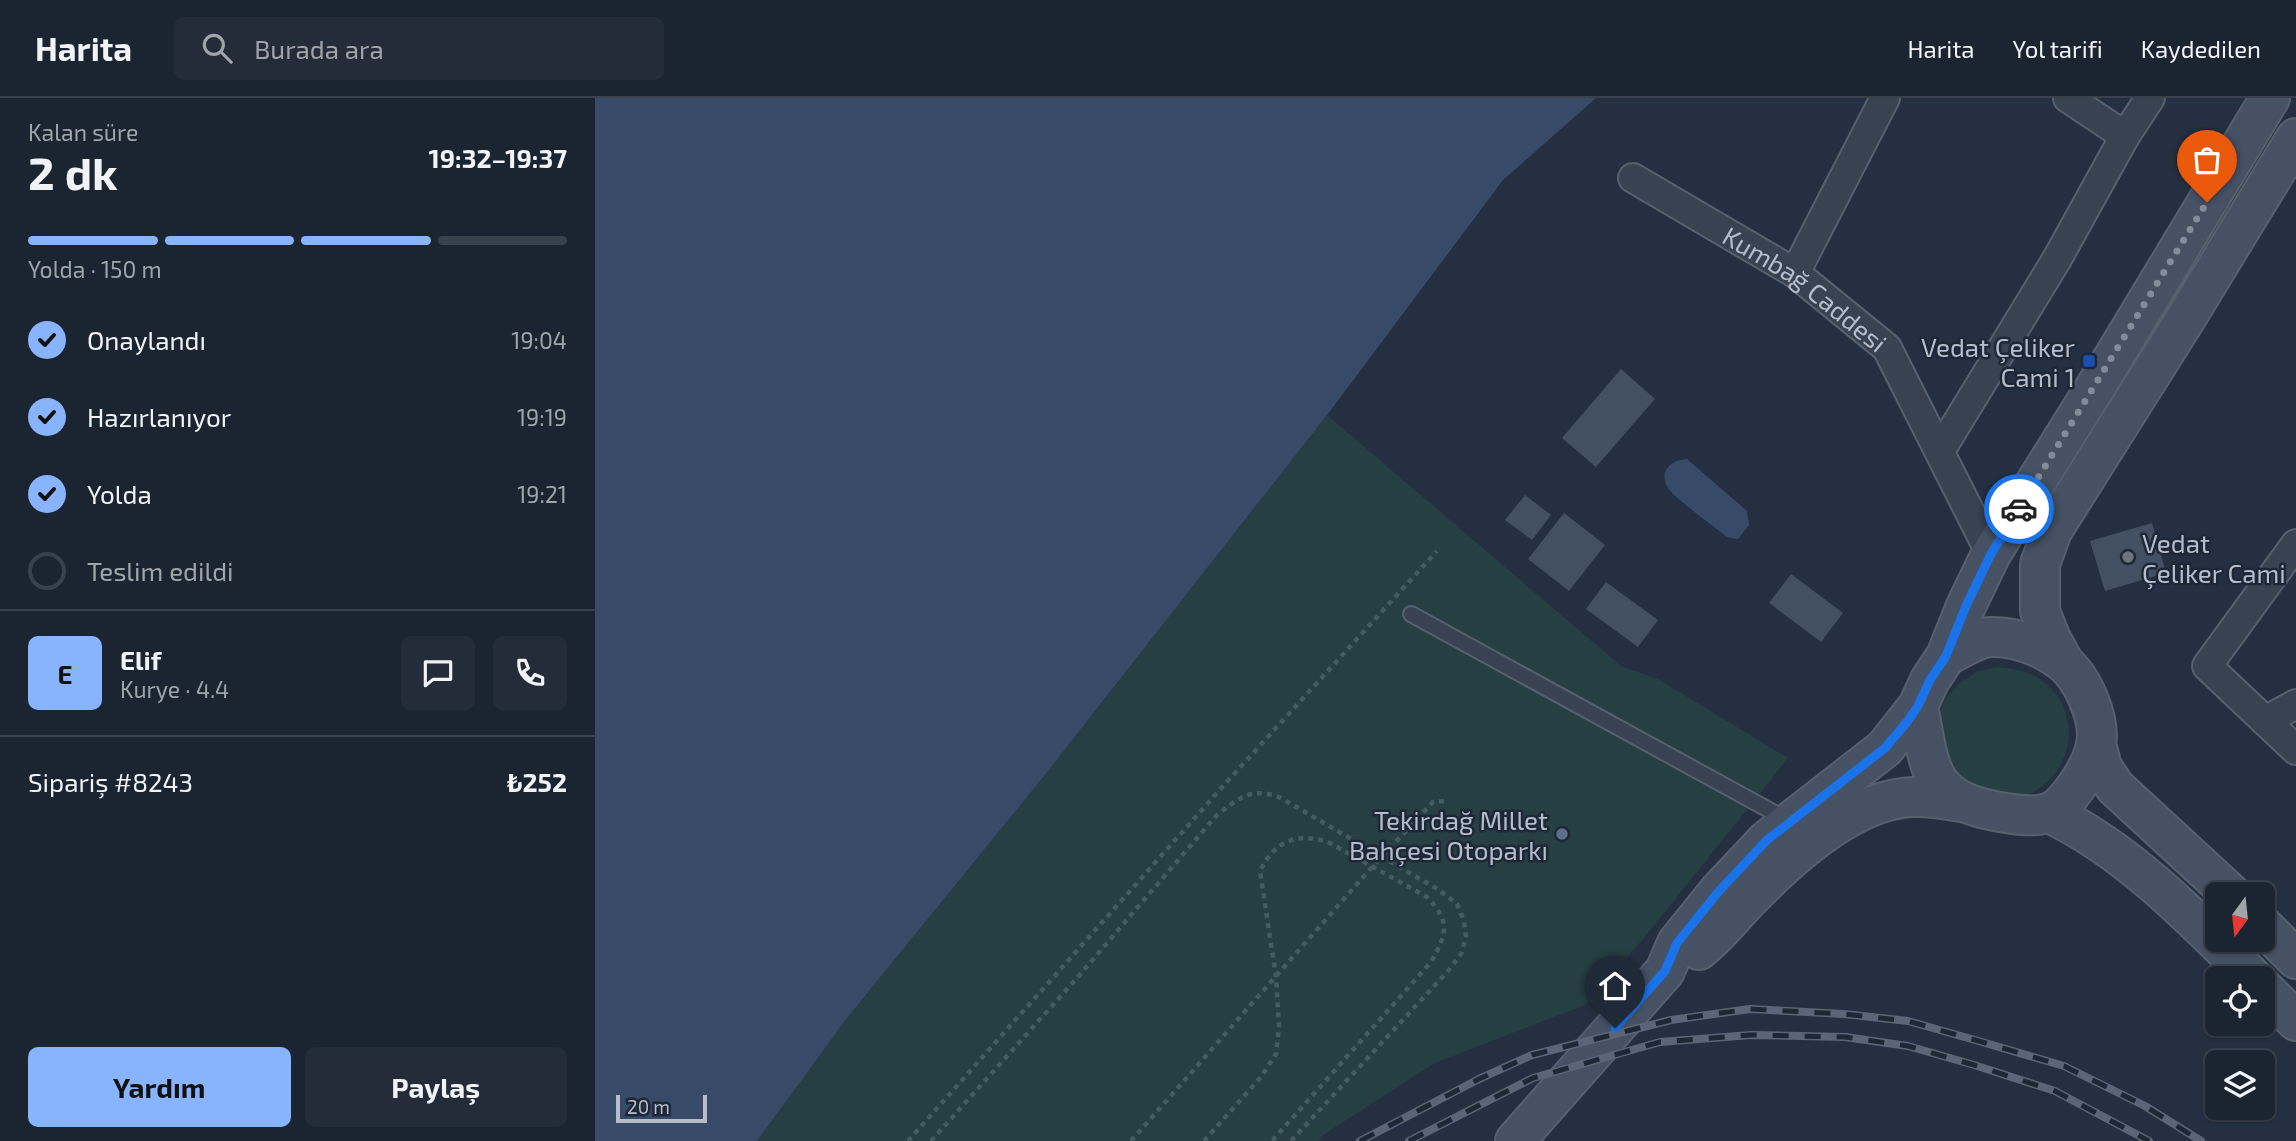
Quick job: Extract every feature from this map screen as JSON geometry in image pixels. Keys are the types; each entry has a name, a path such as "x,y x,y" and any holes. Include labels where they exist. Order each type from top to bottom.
{"street":[{"path":"1795,273 1885,98"},
{"path":"2068,98 2125,136"},
{"path":"1940,451 2057,259 2125,136 2150,98"},
{"path":"1515,1141 1665,971 1677,943 1719,891 1767,840 1885,748 1918,706 1930,680 1946,656 1991,554 2270,98"},
{"path":"2218,882 2115,787 2102,767 2096,744 2095,716 2083,687 2063,661 2040,611 2040,564 2052,531 2296,138"},
{"name":"Kumbağ Caddesi","path":"1633,178 1795,273 1887,348 1991,554"},
{"path":"2296,544 2207,666 2296,750"},
{"path":"1946,656 1987,637 2033,645 2063,661"},
{"path":"2265,721 2296,704"},
{"path":"1918,706 1928,759 1940,786 1948,794 1966,803"},
{"path":"2049,813 2070,797 2090,765 2096,744"},
{"path":"1665,971 1707,943 1792,857 1838,823 1876,805 1911,797 1937,798 2017,815 2049,813 2077,826 2125,860 2186,913 2241,966"},
{"path":"2275,938 2296,959"},
{"path":"2275,1000 2296,1021"}],"lane":[{"path":"1411,614 1790,822"}],"path":[{"path":"908,1141 1224,785 1437,551"},
{"path":"931,1141 1077,978 1216,816 1241,797 1267,792 1439,890 1457,904 1464,921 1466,937 1461,954 1448,971 1291,1141"},
{"path":"1131,1141 1381,856 1433,802 1448,801"},
{"path":"1204,1141 1261,1077 1276,1054 1279,1027 1276,977 1260,871 1268,856 1279,846 1294,839 1314,838 1328,842 1427,898 1438,909 1445,923 1443,942 1431,962 1272,1141"}],"green space":[{"path":"1327,415 1621,666 1658,679 1788,758 1644,938 1585,1005 1435,1063 1326,1133 1318,1141 757,1141 847,1018 1044,776"},
{"path":"1999,667 2031,674 2040,679 2053,691 2068,720 2066,752 2059,767 2049,780 2035,791 2008,800 1992,796 1950,775 1938,716 1947,697 1961,682 1979,671"}],"water":[{"path":"595,98 1596,98 1503,180 1327,415 1044,776 847,1018 757,1141 595,1141"},
{"path":"1687,459 1747,511 1749,525 1738,539 1727,537 1668,488 1665,472 1671,464"}],"building":[{"path":"1621,369 1655,399 1596,467 1562,438"},
{"path":"1525,495 1551,515 1532,540 1505,520"},
{"path":"1564,513 1605,545 1569,591 1528,559"},
{"name":"Vedat Çeliker Cami","path":"2152,523 2166,573 2105,591 2090,541"},
{"path":"1791,574 1843,613 1821,642 1769,603"},
{"path":"1606,582 1658,620 1638,647 1586,609"}],"railway":[{"path":"1360,1141 1479,1079 1532,1055 1671,1020 1750,1009 1844,1014 1908,1021 2064,1066 2145,1106 2201,1141"},
{"path":"1409,1141 1533,1078 1660,1042 1751,1035 1845,1037 1908,1046 2055,1091 2149,1141"}],"way so far":[{"path":"2019,509 2207,202"}],"place":[{"name":"Vedat Çeliker Cami 1","path":"2089,361"},
{"name":"Vedat Çeliker Cami","path":"2128,557"},
{"name":"Tekirdağ Millet Bahçesi Otoparkı","path":"1562,834"}],"route":[{"path":"1615,1028 1665,971 1677,943 1719,891 1767,840 1885,748 1907,722 1946,656 1991,554 2019,509"}]}
